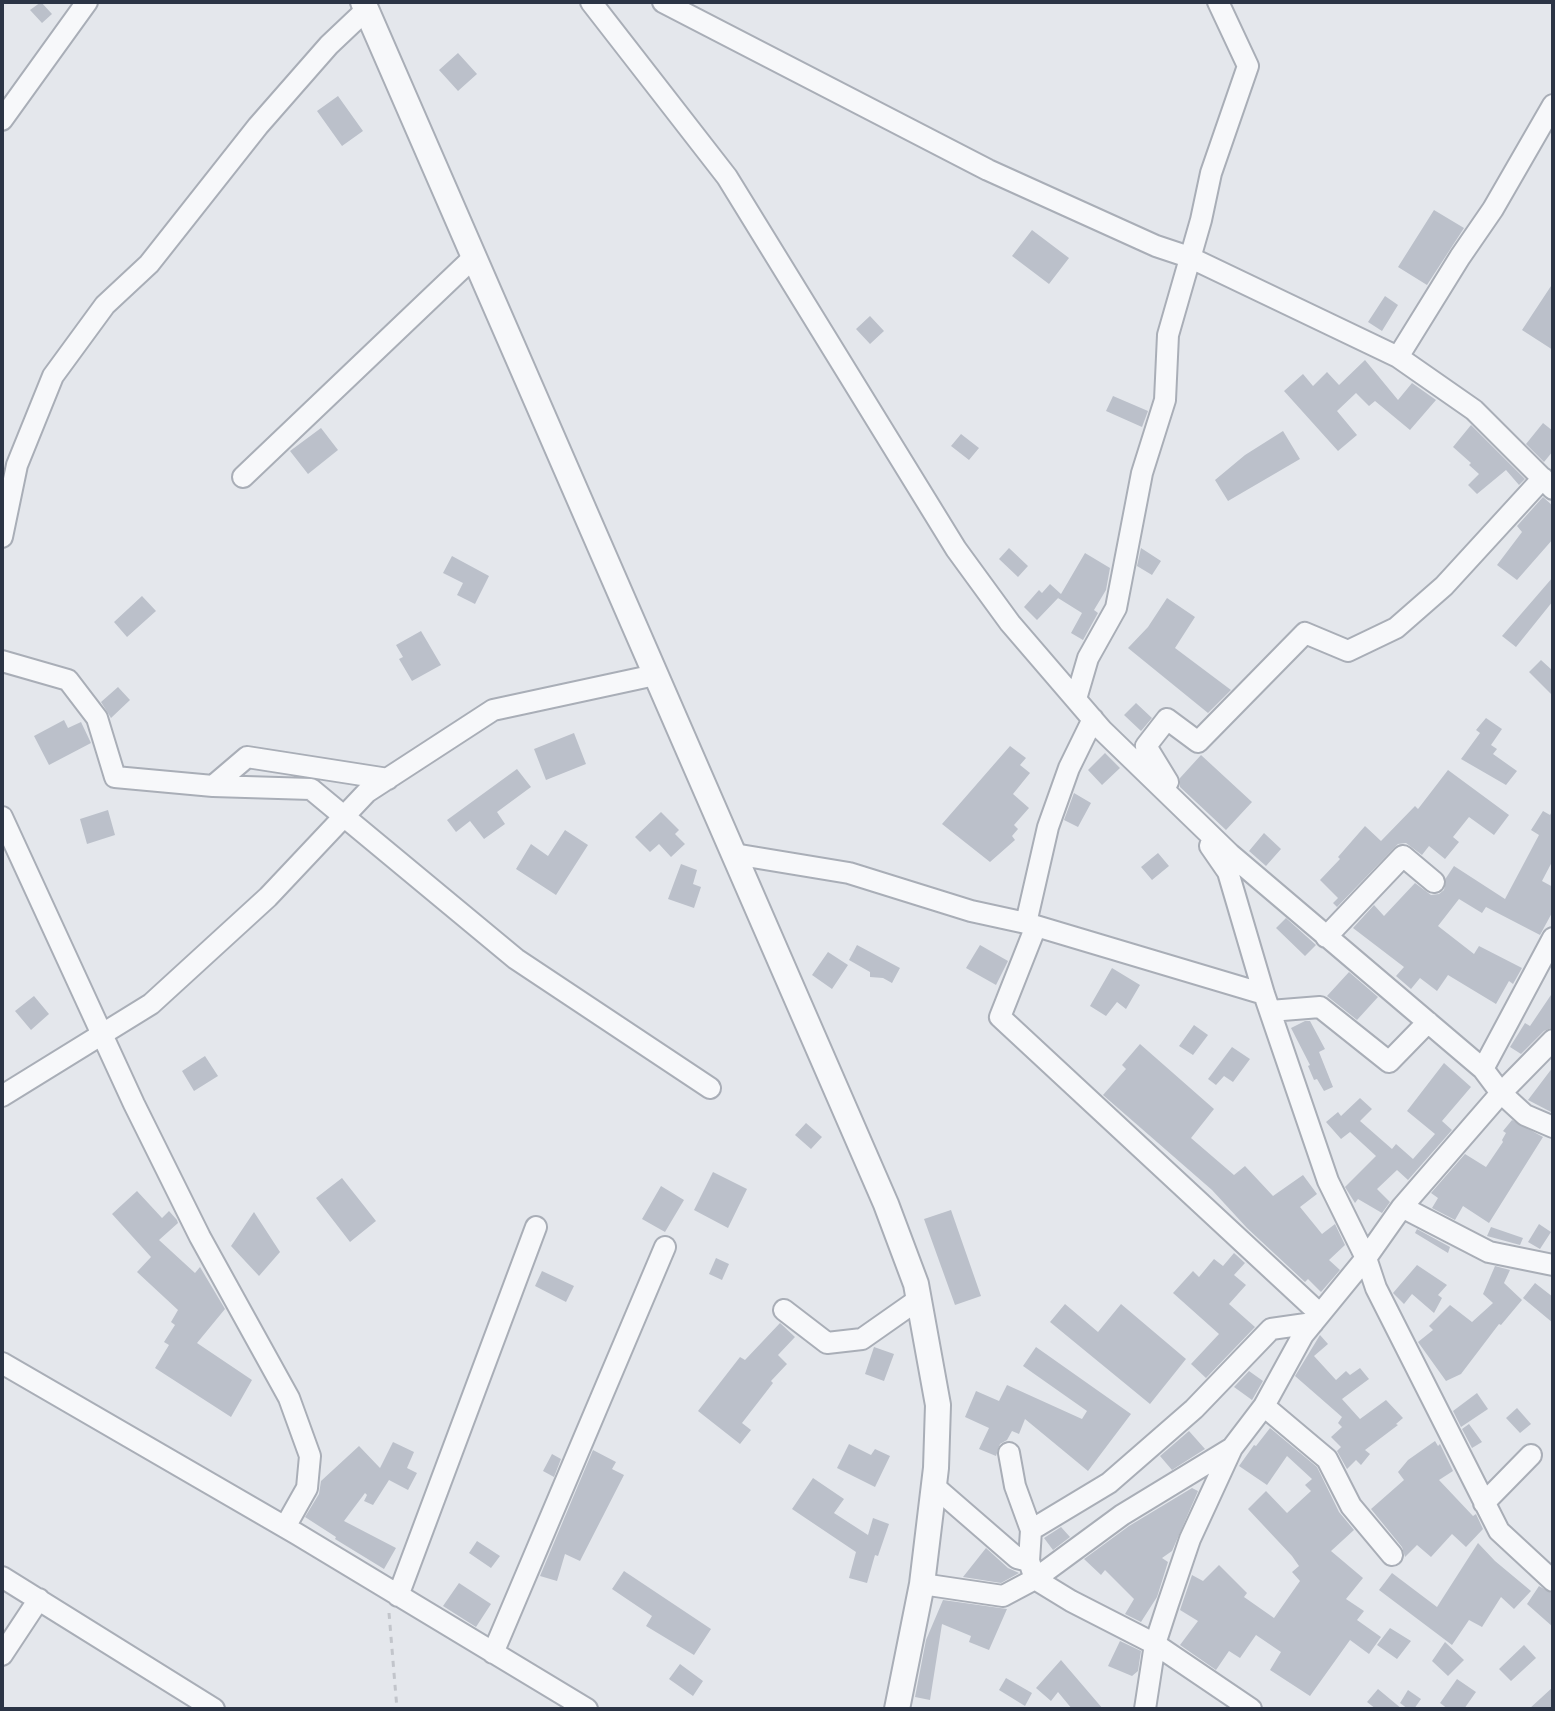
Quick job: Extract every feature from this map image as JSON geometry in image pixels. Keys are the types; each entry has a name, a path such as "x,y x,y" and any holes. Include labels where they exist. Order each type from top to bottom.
{"street":[{"path":"2,120 87,2"},
{"path":"591,2 727,177 956,549 1010,623 1093,719 1230,854 1483,1069 1501,1093 1525,1115 1553,1127"},
{"path":"663,2 988,170 1156,246 1189,257 1398,357 1474,410 1548,483 1444,586 1396,628 1348,651 1305,633 1198,742 1167,719 1146,746 1186,812 1228,872 1267,1002 1328,1181 1366,1258 1382,1302 1499,1531 1553,1581"},
{"path":"1076,699 1088,658 1116,608 1142,473 1165,400 1168,335 1211,173 1248,66 1218,2"},
{"path":"2,537 17,465 53,376 105,305 149,264 258,126 365,6 886,1204 919,1299 938,1405 934,1486 922,1584 897,1709"},
{"path":"1398,357 1493,209 1553,105"},
{"path":"243,477 474,257"},
{"path":"2,661 68,680 97,718 115,777 213,786 311,789 516,959 710,1088"},
{"path":"2,1096 151,1004 268,897 367,792 493,710 655,675"},
{"path":"1093,719 1069,768 1048,827 1031,924 1000,1017 1316,1318"},
{"path":"213,786 247,757 388,779"},
{"path":"2,817 104,1033 134,1104 200,1237 289,1398 310,1456 307,1488 285,1527"},
{"path":"734,854 849,873 971,911 1031,924 1267,1002 1320,1007 1389,1062 1428,1022"},
{"path":"1326,937 1403,856 1434,882"},
{"path":"1483,1069 1553,938"},
{"path":"1145,1709 1155,1644 1190,1539 1232,1448 1264,1406 1303,1335 1366,1258 1402,1207 1501,1093 1553,1040"},
{"path":"1402,1207 1489,1252 1553,1265"},
{"path":"392,1592 536,1227"},
{"path":"493,1653 665,1247"},
{"path":"784,1310 827,1343 862,1339 919,1299"},
{"path":"1031,1530 1109,1483 1194,1409 1271,1329 1316,1318"},
{"path":"2,1363 285,1527 587,1709"},
{"path":"1264,1406 1327,1459 1351,1506 1392,1555"},
{"path":"922,1584 1003,1596 1032,1570 1232,1448"},
{"path":"1009,1453 1015,1486 1031,1530 1032,1570"},
{"path":"1484,1503 1531,1455"},
{"path":"934,1486 1071,1601 1155,1644 1251,1709"},
{"path":"2,1577 214,1709"},
{"path":"2,1655 39,1599"}],"path":[{"path":"392,1592 397,1709"}],"building":[{"path":"41,2 52,14 42,23 30,10"},
{"path":"458,53 477,74 458,91 439,70"},
{"path":"338,96 363,131 342,146 317,111"},
{"path":"1434,210 1464,228 1427,285 1398,267"},
{"path":"1032,230 1069,258 1049,284 1012,256"},
{"path":"1553,283 1553,350 1522,330"},
{"path":"1385,296 1398,305 1382,331 1368,322"},
{"path":"870,316 884,331 870,344 856,329"},
{"path":"1365,360 1398,400 1412,383 1436,400 1410,430 1375,401 1369,406 1356,393 1337,411 1357,435 1338,451 1284,391 1303,374 1313,386 1327,372 1339,385"},
{"path":"1113,396 1148,411 1142,427 1106,411"},
{"path":"1543,423 1553,431 1553,451 1544,462 1526,444"},
{"path":"1471,425 1525,479 1519,485 1506,470 1477,494 1468,485 1479,474 1453,447"},
{"path":"321,428 338,450 308,474 290,451"},
{"path":"1283,431 1300,459 1228,501 1215,480 1245,455"},
{"path":"961,434 979,448 969,460 951,446"},
{"path":"1543,497 1553,506 1553,539 1517,580 1497,565 1522,532 1517,526"},
{"path":"1009,548 1028,566 1018,577 999,559"},
{"path":"1141,548 1161,561 1152,575 1137,566"},
{"path":"1085,553 1110,568 1106,590 1094,610 1098,613 1083,640 1071,633 1082,613 1058,598 1037,620 1024,607 1039,590 1042,593 1050,584 1061,594"},
{"path":"452,556 489,576 475,604 457,595 463,583 443,573"},
{"path":"1553,577 1553,601 1516,647 1502,636"},
{"path":"142,596 156,611 127,637 114,622"},
{"path":"1167,598 1195,617 1175,648 1231,690 1208,713 1128,648 1148,627"},
{"path":"421,631 441,665 412,681 399,659 403,657 396,645"},
{"path":"1541,660 1553,671 1553,696 1529,672"},
{"path":"118,687 130,700 111,718 101,702"},
{"path":"1136,703 1152,718 1141,731 1124,715"},
{"path":"1486,718 1502,729 1491,745 1497,749 1493,754 1517,771 1506,785 1461,759 1480,733 1476,730"},
{"path":"64,720 68,728 81,722 91,743 49,765 34,736"},
{"path":"574,733 586,764 546,780 534,749"},
{"path":"1010,746 1026,758 1020,765 1030,773 1013,794 1029,808 1014,825 1018,829 1012,836 1015,840 990,862 942,824"},
{"path":"1105,753 1120,768 1102,785 1088,770"},
{"path":"1201,755 1252,802 1226,830 1180,787 1180,778"},
{"path":"517,769 531,787 497,812 505,824 484,839 470,821 456,832 447,820"},
{"path":"1448,770 1509,815 1494,835 1469,817 1453,837 1459,842 1445,859 1429,846 1422,855 1406,843 1398,844 1337,907 1333,903 1338,898 1320,880 1340,859 1338,857 1365,826 1381,841 1415,806 1418,809"},
{"path":"1074,793 1091,803 1078,827 1064,820"},
{"path":"1553,809 1553,860 1542,881 1553,887 1553,911 1540,935 1486,907 1482,913 1459,899 1438,926 1474,954 1479,946 1522,968 1513,984 1509,981 1496,1004 1448,975 1437,991 1420,978 1411,989 1396,976 1404,967 1353,928 1374,905 1384,916 1415,883 1431,895 1439,894 1444,890 1446,878 1454,866 1505,899 1539,835 1531,830 1543,811 1550,815"},
{"path":"108,810 115,835 87,844 80,819"},
{"path":"661,812 679,830 675,834 685,844 671,857 659,844 650,852 635,837"},
{"path":"565,830 588,845 556,895 516,869 531,844 548,856"},
{"path":"1264,833 1281,849 1266,866 1249,851"},
{"path":"1158,853 1169,866 1152,880 1141,867"},
{"path":"681,864 697,870 693,884 701,887 694,908 668,899"},
{"path":"1286,918 1316,945 1305,956 1276,928"},
{"path":"857,945 900,968 892,983 883,978 870,977 870,972 849,960"},
{"path":"980,945 1008,961 996,985 966,968"},
{"path":"828,952 848,965 832,989 812,975"},
{"path":"1112,968 1140,985 1126,1009 1117,1002 1106,1016 1090,1006"},
{"path":"1349,972 1378,997 1357,1020 1327,996"},
{"path":"1553,992 1553,1027 1544,1031 1521,1054 1510,1047 1525,1023 1530,1026"},
{"path":"34,996 49,1014 31,1030 15,1011"},
{"path":"1310,1021 1325,1049 1319,1052 1333,1087 1324,1091 1317,1079 1314,1080 1310,1065 1291,1028"},
{"path":"1194,1025 1208,1035 1193,1055 1179,1046"},
{"path":"1140,1044 1214,1109 1191,1138 1234,1175 1245,1166 1273,1196 1303,1175 1317,1194 1300,1207 1322,1234 1335,1224 1345,1245 1329,1260 1340,1270 1321,1292 1308,1279 1305,1282 1247,1228 1212,1190 1103,1095 1126,1069 1122,1065"},
{"path":"1232,1047 1250,1059 1233,1082 1224,1076 1216,1085 1208,1079"},
{"path":"205,1056 218,1076 194,1091 182,1071"},
{"path":"1444,1063 1471,1087 1442,1121 1452,1130 1408,1180 1397,1170 1377,1189 1390,1202 1382,1213 1358,1199 1355,1203 1345,1187 1376,1156 1350,1132 1341,1139 1326,1122 1338,1112 1341,1116 1360,1098 1372,1109 1360,1121 1392,1149 1396,1144 1413,1159 1435,1134 1407,1111"},
{"path":"1553,1067 1553,1113 1528,1100"},
{"path":"1512,1120 1543,1137 1489,1223 1463,1206 1455,1220 1432,1208 1438,1198 1431,1193 1465,1154 1486,1167 1503,1142 1506,1133 1503,1131"},
{"path":"806,1123 822,1137 811,1149 795,1135"},
{"path":"713,1172 747,1189 728,1228 694,1210"},
{"path":"342,1178 376,1221 350,1242 316,1198"},
{"path":"661,1186 684,1200 665,1232 642,1219"},
{"path":"137,1191 162,1218 169,1211 177,1220 178,1223 159,1240 195,1273 200,1267 225,1309 197,1343 252,1380 231,1417 155,1368 169,1345 164,1342 175,1325 171,1322 178,1310 137,1272 151,1257 112,1214"},
{"path":"951,1210 981,1296 955,1305 924,1219"},
{"path":"254,1212 280,1252 259,1276 231,1246"},
{"path":"1539,1224 1551,1232 1540,1249 1528,1242"},
{"path":"1491,1227 1523,1238 1520,1245 1487,1236"},
{"path":"1417,1229 1450,1247 1448,1253 1415,1233"},
{"path":"1234,1253 1245,1263 1234,1275 1246,1285 1229,1304 1255,1327 1206,1378 1191,1364 1219,1334 1173,1293 1193,1271 1199,1277 1214,1259 1223,1266"},
{"path":"716,1258 729,1264 722,1280 709,1274"},
{"path":"1417,1265 1447,1285 1438,1295 1442,1298 1434,1313 1412,1294 1404,1304 1393,1293"},
{"path":"1495,1266 1510,1270 1504,1283 1522,1300 1499,1324 1461,1374 1446,1381 1418,1342 1433,1330 1429,1326 1450,1305 1472,1322 1493,1303 1483,1294"},
{"path":"542,1271 574,1286 566,1302 535,1286"},
{"path":"1535,1283 1553,1297 1553,1323 1523,1298"},
{"path":"1065,1304 1098,1332 1121,1304 1186,1359 1150,1404 1050,1322"},
{"path":"780,1323 795,1337 778,1355 787,1364 771,1381 773,1383 742,1423 751,1430 740,1444 698,1411 740,1357 745,1360"},
{"path":"1320,1335 1328,1344 1314,1356 1336,1380 1346,1371 1350,1375 1360,1368 1369,1379 1342,1399 1360,1419 1386,1400 1403,1418 1365,1450 1370,1454 1361,1465 1356,1460 1347,1469 1337,1451 1341,1447 1331,1437 1342,1427 1338,1423 1342,1417 1295,1376"},
{"path":"874,1347 894,1354 884,1381 865,1374"},
{"path":"1036,1347 1131,1414 1088,1471 1025,1419 1019,1434 1012,1431 1007,1440 1000,1444 996,1456 979,1449 989,1428 965,1417 976,1391 999,1401 1007,1385 1082,1419 1087,1411 1023,1366"},
{"path":"1249,1371 1263,1381 1252,1400 1234,1387"},
{"path":"1477,1393 1488,1409 1461,1427 1453,1411"},
{"path":"1517,1408 1531,1424 1520,1433 1506,1418"},
{"path":"1469,1424 1482,1442 1472,1448 1462,1429"},
{"path":"1270,1428 1317,1467 1339,1512 1354,1530 1331,1551 1363,1578 1346,1599 1364,1611 1357,1620 1381,1637 1369,1654 1350,1640 1310,1696 1270,1670 1281,1652 1256,1635 1240,1658 1229,1651 1216,1670 1180,1645 1198,1621 1180,1610 1192,1575 1203,1581 1219,1565 1247,1593 1244,1597 1274,1618 1300,1581 1292,1572 1299,1566 1292,1556 1248,1509 1266,1491 1287,1513 1311,1491 1305,1485 1312,1479 1287,1456 1267,1485 1239,1466"},
{"path":"1189,1431 1205,1449 1172,1470 1160,1456"},
{"path":"1435,1441 1438,1446 1440,1444 1453,1471 1439,1480 1473,1516 1476,1514 1483,1529 1466,1547 1452,1534 1431,1557 1417,1545 1405,1557 1402,1547 1371,1509 1404,1480 1398,1472 1408,1460"},
{"path":"393,1442 414,1452 407,1468 417,1473 408,1490 389,1480 373,1505 364,1501 365,1493 344,1521 396,1548 384,1569 305,1517 319,1494 321,1481 359,1446 380,1468"},
{"path":"849,1444 871,1455 875,1449 890,1456 875,1487 837,1468"},
{"path":"593,1450 616,1462 612,1469 624,1475 580,1561 565,1554 557,1581 540,1576"},
{"path":"552,1454 561,1459 554,1477 543,1471"},
{"path":"813,1478 844,1499 834,1513 868,1535 873,1518 889,1524 867,1583 849,1578 856,1552 792,1509"},
{"path":"1192,1488 1198,1491 1172,1551 1162,1558 1168,1562 1157,1597 1141,1622 1125,1614 1134,1599 1105,1570 1101,1575 1084,1559 1129,1526"},
{"path":"1061,1527 1070,1537 1053,1550 1044,1538"},
{"path":"477,1541 500,1556 491,1568 469,1553"},
{"path":"1478,1543 1531,1591 1514,1609 1501,1597 1482,1627 1469,1620 1452,1645 1379,1590 1392,1573 1437,1607"},
{"path":"986,1548 1008,1568 1019,1573 1001,1583 963,1577"},
{"path":"624,1571 711,1629 694,1655 646,1626 652,1616 612,1589"},
{"path":"459,1583 491,1604 476,1627 443,1606"},
{"path":"1539,1586 1553,1594 1553,1627 1527,1604"},
{"path":"943,1600 1007,1609 989,1650 969,1642 971,1636 942,1624 930,1700 915,1697 926,1640"},
{"path":"1390,1628 1411,1641 1397,1659 1377,1645"},
{"path":"1120,1641 1141,1651 1138,1671 1132,1676 1108,1666"},
{"path":"1445,1642 1464,1660 1448,1676 1432,1661"},
{"path":"1524,1645 1536,1658 1511,1681 1499,1669"},
{"path":"1061,1660 1103,1709 1072,1709 1058,1692 1051,1701 1036,1688"},
{"path":"680,1664 703,1681 693,1696 669,1679"},
{"path":"1006,1678 1032,1693 1025,1706 999,1690"},
{"path":"1457,1679 1476,1692 1464,1709 1448,1709 1440,1703"},
{"path":"1553,1687 1553,1709 1529,1709"},
{"path":"1378,1689 1402,1709 1376,1709 1367,1702"},
{"path":"1408,1690 1421,1699 1414,1709 1400,1703"}]}
